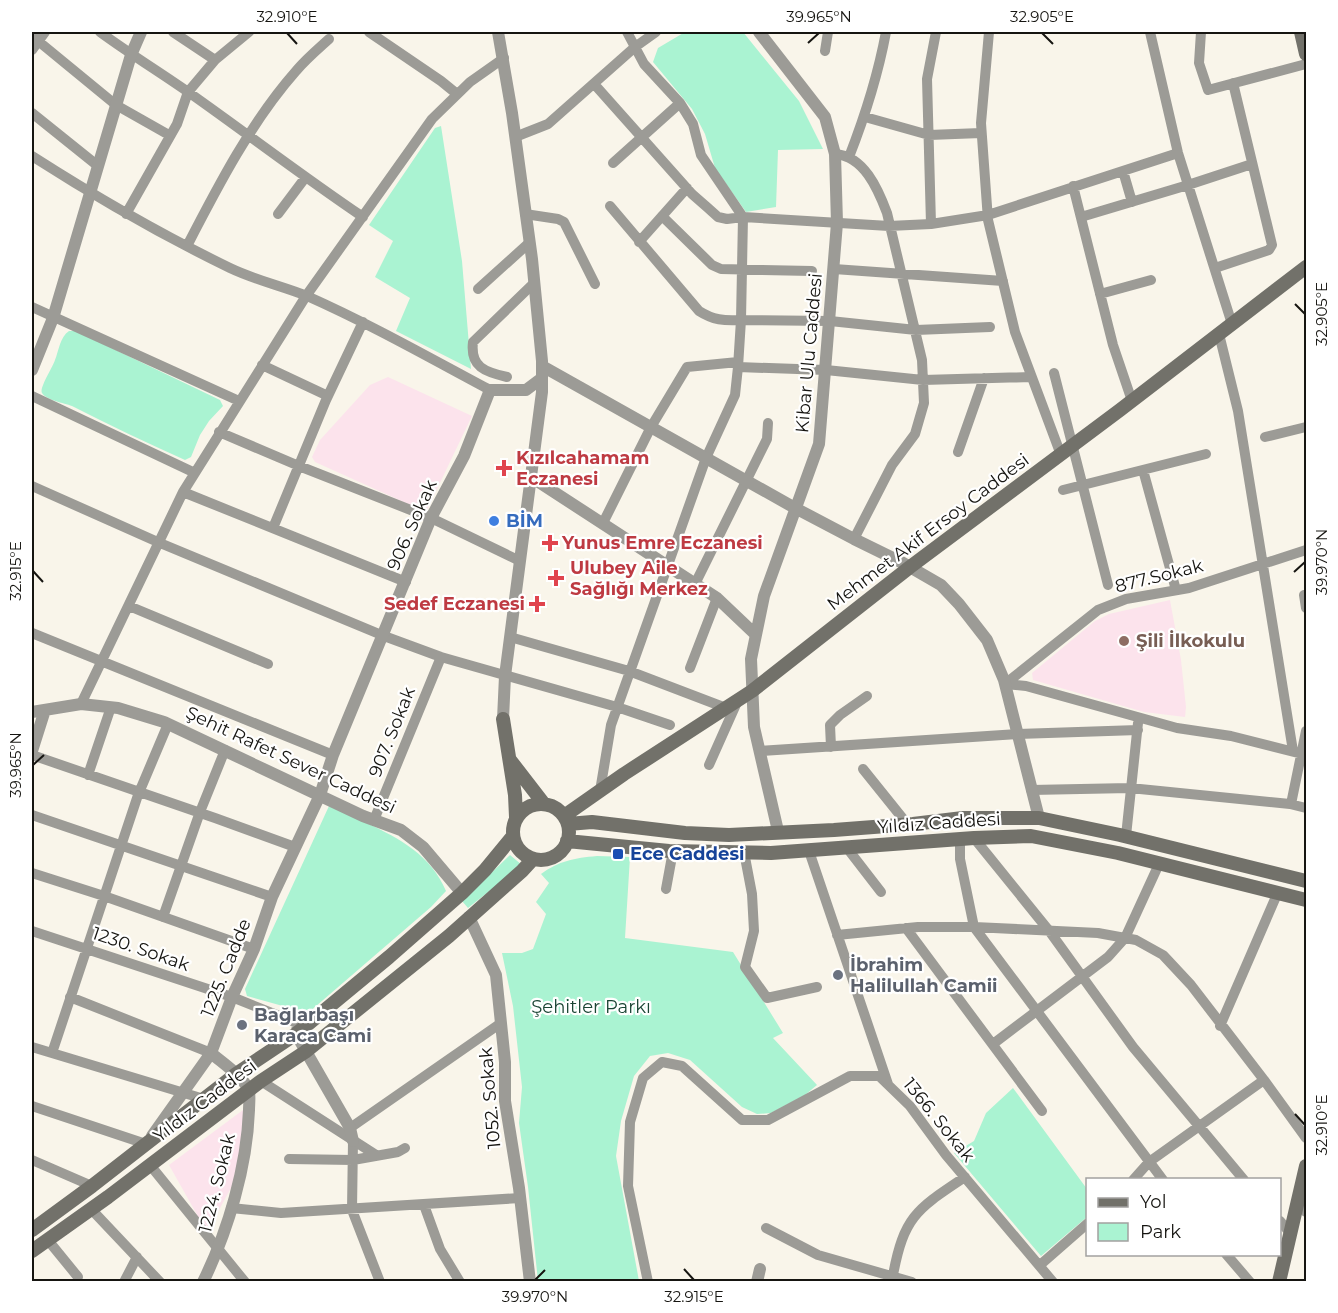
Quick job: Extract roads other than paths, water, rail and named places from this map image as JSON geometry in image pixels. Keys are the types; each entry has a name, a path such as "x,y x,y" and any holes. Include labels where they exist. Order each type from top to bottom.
{"main road":[{"path":"1301,32 1306,54"},
{"name":"Mehmet Akif Ersoy Caddesi","path":"566,820 600,791 752,691 910,567 1306,267"},
{"path":"503,719 515,795 516,818 513,836 520,851 534,859"},
{"path":"509,759 544,804"},
{"path":"516,818 528,806 544,804 559,810 566,820 567,841"},
{"name":"Yıldız Caddesi","path":"566,820 685,833 729,835 908,825 963,818 1039,818 1306,881"},
{"name":"Yıldız Caddesi","path":"34,1225 92,1186 236,1074 296,1034 462,893 485,870 513,836"},
{"name":"Yıldız Caddesi","path":"32,1251 261,1081 305,1052 469,917 534,859 550,858 563,848 567,841 673,851 744,852 809,851 974,838 1031,836 1306,900"},
{"path":"1279,1281 1306,1170"}],"street":[{"path":"45,32 34,43 116,105 169,135"},
{"path":"100,32 363,217"},
{"path":"32,370 52,318 130,55 141,32"},
{"path":"173,32 215,60"},
{"path":"126,214 177,124 188,92 215,60 249,32"},
{"path":"369,32 457,94"},
{"path":"498,32 504,58 529,243 542,372 505,676 503,719"},
{"path":"600,791 611,725 629,671 706,458 735,395 741,320 743,217 701,155 693,124 680,103 644,64 627,32"},
{"path":"515,137 548,124 635,47 656,32"},
{"name":"Kibar Ulu Caddesi","path":"759,32 825,117 835,154 837,223 819,444 764,596 751,659 754,727 778,831"},
{"path":"825,51 828,32"},
{"path":"849,157 865,117 886,32"},
{"path":"931,224 927,79 936,32"},
{"path":"989,32 981,133 988,215 1015,332 1060,455"},
{"path":"1150,32 1178,153 1232,324"},
{"path":"1201,32 1199,63 1208,90 1306,64"},
{"path":"187,246 249,136 273,99 297,70 329,39"},
{"path":"81,704 183,492 306,296 432,119 470,82 504,58"},
{"path":"1215,268 1271,248 1233,83"},
{"path":"594,85 687,188 718,217 727,219 743,217 889,225 931,224 988,215 1178,153"},
{"path":"613,163 680,103"},
{"path":"32,113 98,166"},
{"path":"865,117 929,135 981,133"},
{"path":"835,154 849,157 866,172 878,189 916,330 923,380 924,403 915,434 892,465 854,540"},
{"path":"32,156 126,214 187,246 234,270 306,296 363,322 490,390 526,390 542,372"},
{"path":"1081,217 1252,164"},
{"path":"1123,171 1132,202"},
{"path":"278,214 305,178"},
{"path":"1073,186 1113,345 1132,401"},
{"path":"639,242 687,188"},
{"path":"610,206 699,311 711,319 830,321 916,330 990,327"},
{"path":"525,214 564,222 596,284"},
{"path":"662,216 712,266 722,269 812,271"},
{"path":"478,289 529,243"},
{"path":"834,269 902,276 1003,281"},
{"path":"1100,294 1151,280"},
{"path":"507,378 484,370 474,360 473,342 534,283"},
{"path":"32,307 239,401"},
{"path":"273,528 328,396 363,322"},
{"path":"1219,334 1238,411 1261,564 1300,753"},
{"path":"603,523 651,427 687,367 738,364 923,380 1032,377"},
{"path":"262,365 328,396"},
{"path":"542,372 651,427 795,508 910,567 940,585 959,604 987,640 1005,684 1039,818"},
{"path":"1054,373 1108,585"},
{"path":"958,452 984,378"},
{"name":"906. Sokak","path":"320,795 333,755 432,518 464,456 490,390"},
{"path":"32,396 195,473"},
{"path":"695,584 767,439 768,423"},
{"path":"1265,437 1306,427"},
{"path":"219,432 432,518 520,561"},
{"path":"1063,490 1206,454"},
{"path":"1143,470 1176,590"},
{"path":"531,477 717,598 756,635"},
{"path":"32,486 160,543 384,636 441,657 670,724"},
{"path":"183,492 406,582"},
{"name":"877.Sokak","path":"1005,684 1098,610 1126,599 1189,588 1306,550"},
{"path":"1304,595 1306,608"},
{"path":"690,668 717,598"},
{"path":"129,606 268,664"},
{"path":"32,633 333,755"},
{"path":"510,637 629,671 732,704 709,765"},
{"name":"907. Sokak","path":"374,820 441,657"},
{"path":"1005,684 1026,686 1177,728 1231,736 1300,753"},
{"path":"831,747 830,725 867,696"},
{"name":"Şehit Rafet Sever Caddesi","path":"32,712 81,704 111,707 168,724 374,820 401,830 423,847 462,893"},
{"path":"88,775 111,707"},
{"path":"45,710 32,753 88,775 200,812 295,847"},
{"path":"1126,837 1139,718"},
{"path":"52,1053 140,792 168,724"},
{"path":"760,751 1018,734 1138,730"},
{"path":"1291,804 1306,731"},
{"path":"163,917 200,812 225,750"},
{"path":"863,769 908,825"},
{"path":"1031,790 1132,788 1291,804 1306,808"},
{"name":"1225. Cadde","path":"146,1144 211,1053 232,997 255,950 272,897 320,795"},
{"path":"32,815 272,897"},
{"path":"974,838 1050,932 1133,1047 1243,1178"},
{"path":"960,840 960,859 974,927 1162,1178"},
{"path":"848,848 881,891"},
{"path":"666,889 673,851"},
{"name":"1366. Sokak","path":"809,851 889,1086 910,1106 965,1177 1053,1281"},
{"path":"744,852 752,894 754,931 745,967 767,998 817,987"},
{"path":"993,1044 1108,957 1125,938 1159,864"},
{"path":"32,873 255,950"},
{"path":"1220,1026 1278,892"},
{"name":"1052. Sokak","path":"469,917 496,975 505,1062 505,1101 530,1281"},
{"path":"837,935 906,928 974,927 1098,933 1136,939 1163,955 1192,987 1306,1138"},
{"path":"906,928 1042,1111"},
{"name":"1230. Sokak","path":"32,931 87,947 232,997 297,1023 296,1034"},
{"path":"70,997 211,1053 236,1074 249,1090"},
{"path":"352,1135 501,1023"},
{"path":"296,1034 352,1135 352,1210 380,1281"},
{"path":"32,1047 204,1099"},
{"path":"648,1281 628,1186 630,1122 643,1078 663,1062 682,1066 742,1120 768,1120 850,1076 879,1076 889,1086"},
{"path":"1134,1178 1149,1161 1264,1080"},
{"path":"261,1081 352,1135 376,1155"},
{"name":"1224. Sokak","path":"203,1281 219,1249 231,1208 248,1134 249,1090"},
{"path":"32,1106 146,1144"},
{"path":"289,1159 353,1160 398,1152 405,1148"},
{"path":"32,1160 92,1186"},
{"path":"150,1165 245,1281"},
{"path":"892,1275 898,1248 908,1223 927,1202 965,1177"},
{"path":"1299,1195 1306,1212"},
{"path":"231,1208 281,1214 520,1198"},
{"path":"424,1205 440,1249 460,1281"},
{"path":"91,1209 160,1281"},
{"path":"1281,1222 1291,1234"},
{"path":"1040,1265 1086,1225"},
{"path":"766,1228 818,1255 912,1281"},
{"path":"47,1239 78,1276"},
{"path":"1228,1256 1250,1281"},
{"path":"124,1281 137,1257"},
{"path":"757,1281 760,1269"}],"place":[{"name":"Kızılcahamam Eczanesi","path":"504,468"},
{"name":"BİM","path":"494,521"},
{"name":"Yunus Emre Eczanesi","path":"550,543"},
{"name":"Ulubey Aile Sağlığı Merkez","path":"556,578"},
{"name":"Sedef Eczanesi","path":"537,604"},
{"name":"Şili İlkokulu","path":"1124,641"},
{"name":"Ece Caddesi","path":"618,854"},
{"name":"İbrahim Halilullah Camii","path":"838,975"},
{"name":"Bağlarbaşı Karaca Cami","path":"242,1025"}],"park label":[{"name":"Şehitler Parkı","path":"591,1007"}]}
